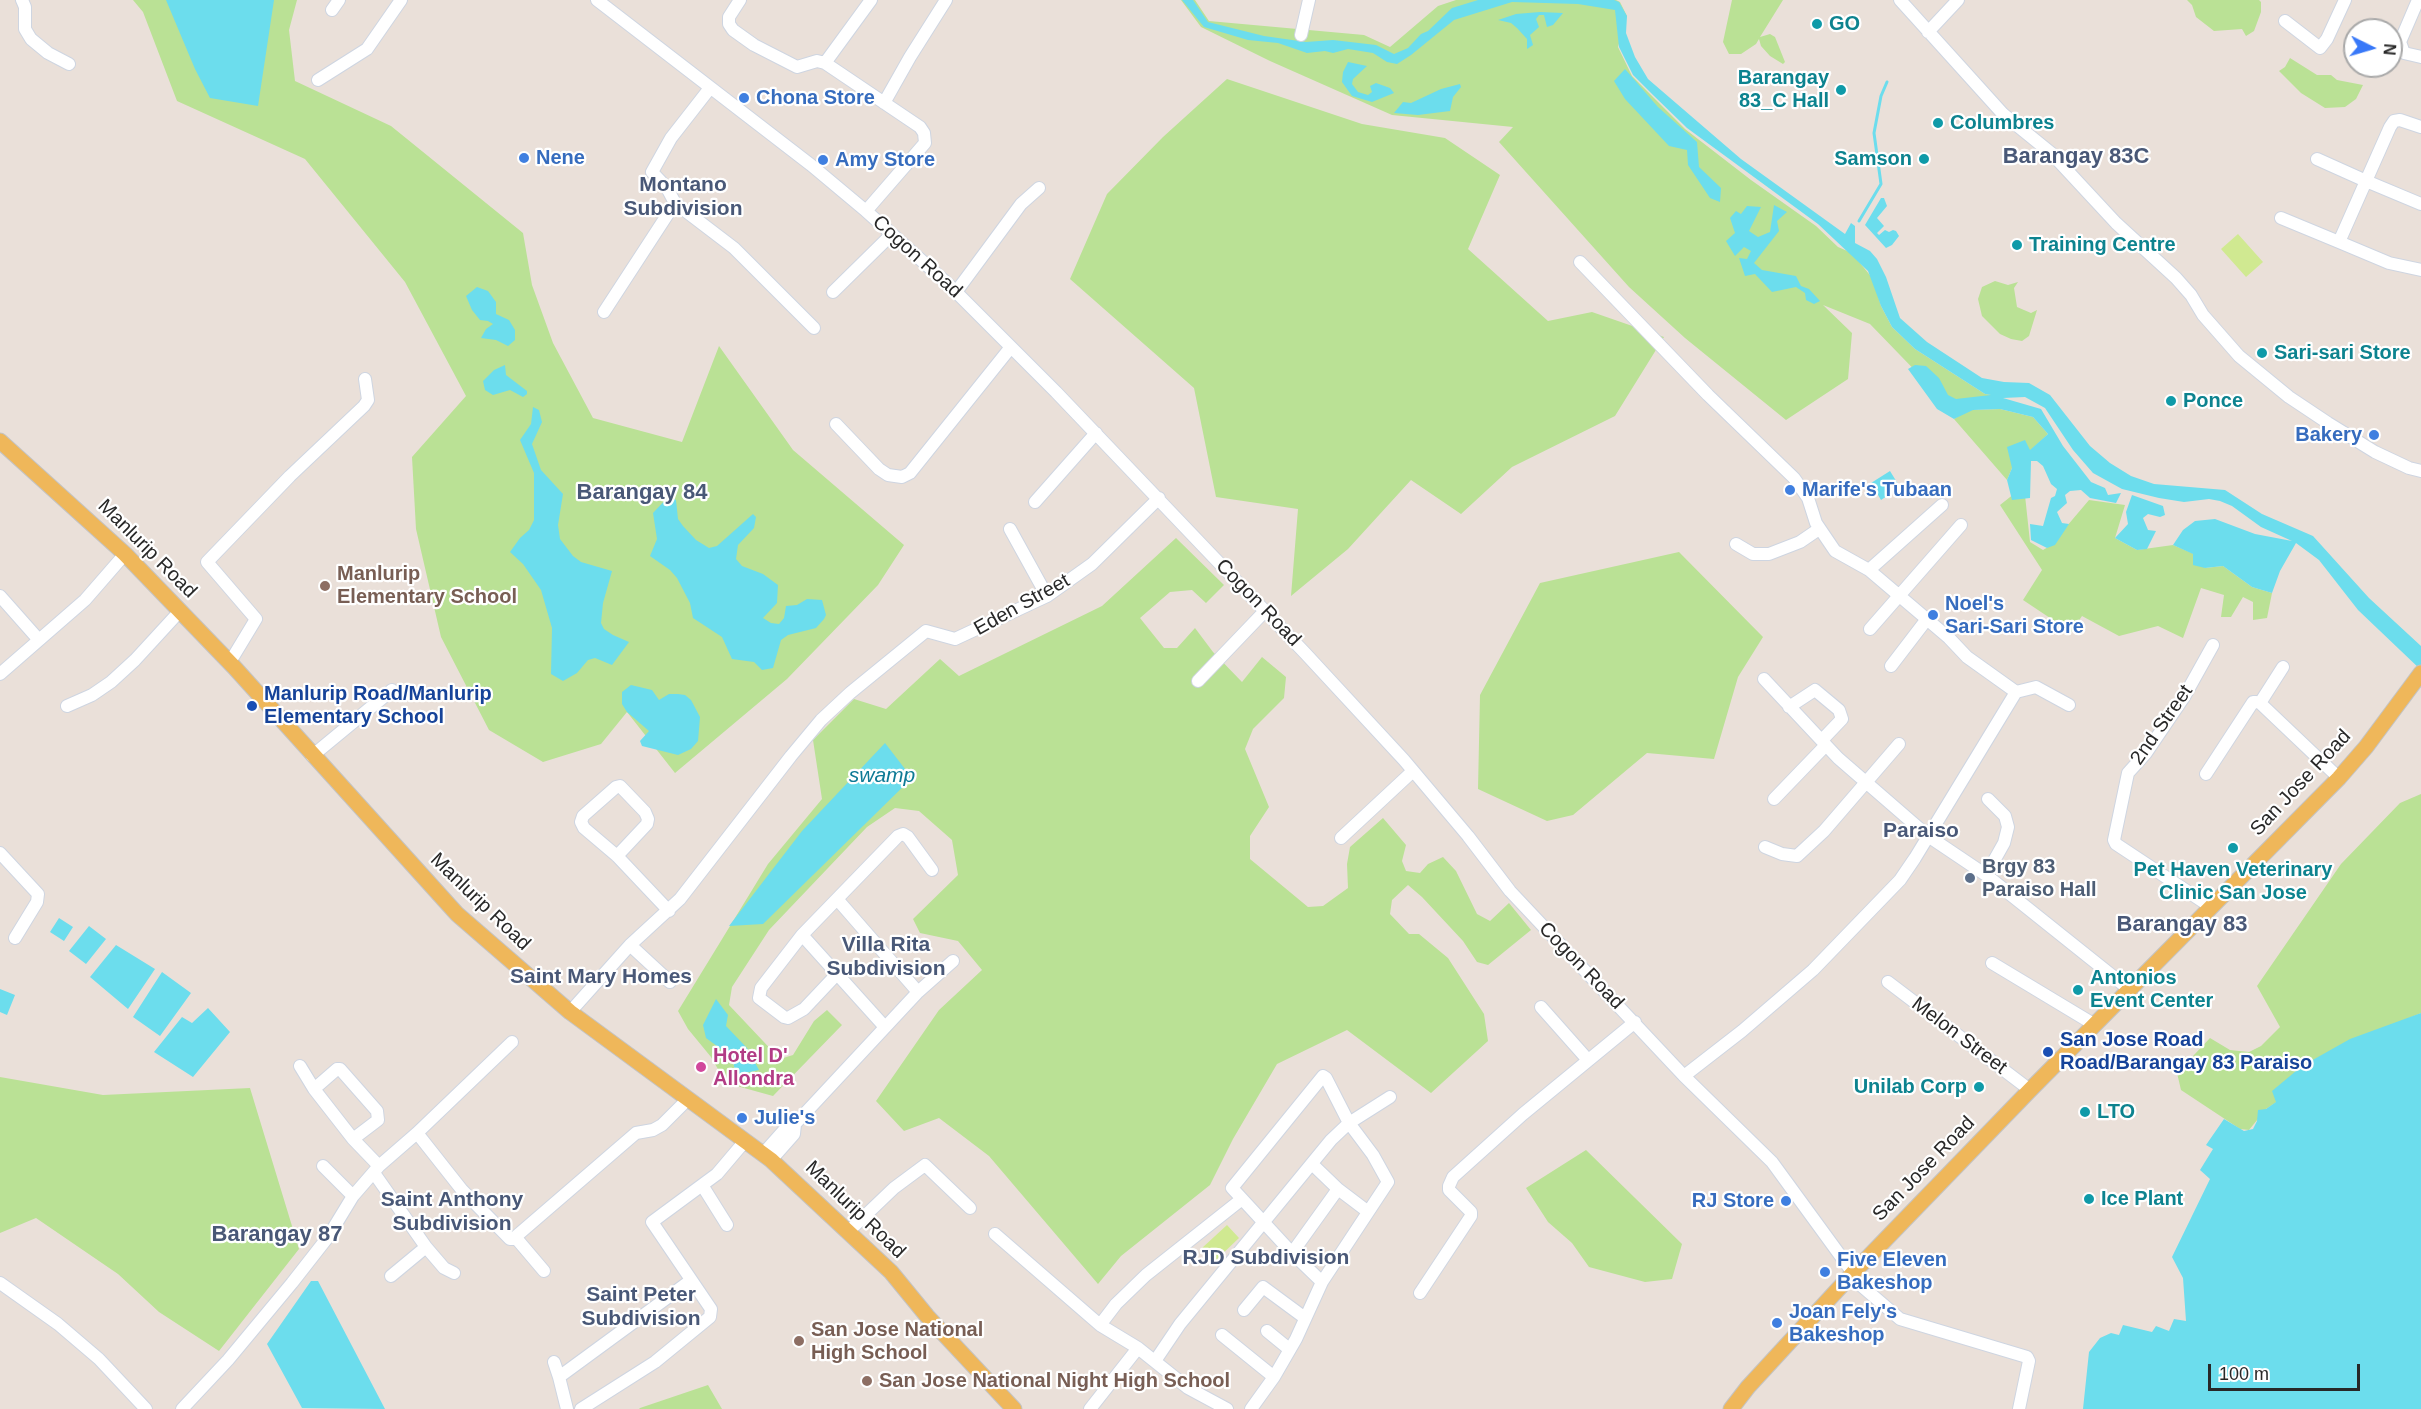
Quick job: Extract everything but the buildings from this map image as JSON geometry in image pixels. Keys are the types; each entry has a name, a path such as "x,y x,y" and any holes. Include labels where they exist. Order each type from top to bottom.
{"main road":[{"name":"Manlurip Road","path":"0,441 125,554 230,662 312,756 457,914 570,1012 767,1157 891,1272 927,1316 1014,1409"},
{"name":"San Jose Road","path":"1731,1409 1774,1357 1852,1274 2030,1090 2339,778 2366,747 2421,674"}],"street":[{"path":"22,0 25,8 25,29 30,39 48,54 69,64"},
{"path":"318,80 368,49 401,0"},
{"name":"Cogon Road","path":"597,0 613,5 710,88 811,165 956,292 1265,611 1413,771 1510,891 1684,1076 1772,1162 1852,1274 1900,1319 2027,1357 2029,1361 2019,1409"},
{"path":"740,0 729,17 729,24 733,30 754,45 797,67 817,61 825,63 920,127 926,143 866,211"},
{"path":"825,63 871,0"},
{"path":"884,104 946,0"},
{"path":"1301,35 1309,0"},
{"path":"1900,0 2002,114 2051,153 2116,223 2175,278 2191,295 2203,315 2239,356 2289,397 2328,423 2375,452 2409,468 2421,471"},
{"path":"1928,32 1958,0"},
{"path":"2285,21 2320,48 2327,39 2345,0"},
{"path":"2418,0 2400,42 2404,54 2421,57"},
{"path":"710,88 671,138 652,172 667,188 675,203 734,248 814,328"},
{"path":"2339,242 2390,127 2397,120 2421,127"},
{"path":"2317,159 2421,204"},
{"path":"956,292 1021,204 1039,188"},
{"path":"604,312 675,203"},
{"path":"2281,218 2389,263 2421,270"},
{"path":"833,292 892,234"},
{"path":"1580,262 1708,395 1794,478 1808,498 1820,529 1835,551 1869,570 1927,619 1967,657 2016,692"},
{"path":"836,424 879,469 888,475 902,477 910,472 1011,347"},
{"path":"230,662 256,619 207,562 290,476 364,406 368,400 365,379"},
{"path":"1035,502 1096,434"},
{"name":"Eden Street","path":"669,911 821,720 926,631 949,638 963,636 1047,596 1092,564 1158,498"},
{"path":"1869,570 1942,505"},
{"path":"1870,629 1962,525"},
{"path":"1010,529 1047,596"},
{"path":"1736,544 1753,554 1769,555 1800,542 1820,529"},
{"path":"0,674 85,600 125,554"},
{"path":"0,596 39,640"},
{"path":"67,706 92,695 111,682 135,660 180,611"},
{"path":"1198,681 1265,611"},
{"path":"1891,666 1927,619"},
{"name":"2nd Street","path":"2211,907 2116,844 2114,840 2128,773 2146,753 2200,670 2213,645"},
{"path":"2260,703 2283,668"},
{"path":"1764,679 1838,758 1928,836 1986,875 2130,990"},
{"path":"1684,1076 1742,1031 1813,970 1900,880 2016,692 2037,687 2069,705"},
{"path":"312,756 392,690"},
{"path":"1774,799 1842,719 1839,710 1815,690 1811,690 1789,707"},
{"path":"2206,774 2253,702 2260,703 2339,778"},
{"path":"1765,847 1782,854 1797,856 1824,831 1899,744"},
{"path":"1341,838 1413,771"},
{"path":"570,1012 630,945 669,911 617,856 584,828 581,822 582,816 620,786 645,812 648,819 647,824 617,856"},
{"path":"1986,875 2004,843 2008,827 2005,816 1988,799"},
{"path":"837,974 804,1009 788,1018 759,998 761,988 802,935 898,836 903,834 908,837 932,870"},
{"path":"0,853 38,894 37,902 15,938"},
{"path":"837,899 918,992"},
{"path":"802,935 884,1026"},
{"path":"630,945 670,982"},
{"path":"767,1157 787,1127 795,1124 884,1026 953,961"},
{"path":"1992,963 2095,1025"},
{"name":"Melon Street","path":"1888,982 2030,1090"},
{"path":"1541,1007 1588,1060"},
{"path":"1420,1293 1471,1216 1471,1212 1449,1190 1453,1177 1523,1114 1635,1022"},
{"path":"182,1409 228,1360 292,1283 328,1237 353,1196 376,1169 512,1042"},
{"path":"300,1066 314,1089 376,1169 426,1247 444,1268 454,1273"},
{"path":"314,1089 337,1069 340,1069 377,1111 378,1120 353,1139"},
{"path":"1251,1409 1274,1377 1322,1282 1387,1186 1388,1178 1349,1123 1323,1076 1232,1188 1322,1282"},
{"path":"1155,1361 1180,1324 1331,1140 1349,1123 1390,1097"},
{"path":"417,1133 462,1190 510,1239 516,1238 636,1133 653,1130 662,1125 688,1100"},
{"path":"581,1409 655,1362 710,1317 711,1309 652,1222 717,1174 745,1142"},
{"path":"1312,1164 1338,1189 1368,1211"},
{"path":"849,1231 894,1188 925,1165 969,1208"},
{"path":"323,1166 353,1196"},
{"path":"702,1185 727,1225"},
{"path":"1292,1253 1338,1189"},
{"path":"1100,1325 1116,1304 1146,1275 1242,1199"},
{"path":"995,1234 1100,1325 1138,1348 1188,1388 1227,1409"},
{"path":"516,1238 544,1271"},
{"path":"392,1276 426,1247"},
{"path":"559,1377 690,1281"},
{"path":"0,1282 58,1324 99,1359 146,1409"},
{"path":"1244,1310 1263,1287 1305,1318"},
{"path":"1267,1331 1289,1349"},
{"path":"1222,1335 1274,1377"},
{"path":"1090,1409 1138,1348"},
{"path":"554,1362 567,1409"}],"green space":[{"path":"133,0 297,0 289,30 295,81 391,126 523,233 532,285 553,343 593,418 682,442 719,346 793,450 904,545 878,585 787,679 675,773 627,712 601,744 543,762 489,730 441,637 416,529 412,457 466,396 405,282 305,159 177,101 143,12"},
{"path":"1181,0 1195,0 1209,21 1364,35 1390,47 1438,6 1456,0 1616,0 1620,2 1627,16 1618,47 1632,76 1685,129 1816,226 1838,247 1852,253 1873,279 1881,306 1892,327 1915,349 1985,394 1994,395 1973,410 2000,409 2033,417 2048,434 2012,468 2007,480 1954,419 1959,416 1870,324 1823,305 1852,333 1848,379 1786,420 1685,338 1629,287 1499,142 1513,127 1392,115 1270,61 1201,27"},
{"path":"1732,0 1783,0 1760,37 1770,34 1775,37 1785,62 1783,64 1770,56 1761,46 1759,39 1756,44 1741,54 1729,54 1723,42"},
{"path":"2187,0 2259,0 2261,12 2254,31 2246,36 2242,29 2214,31 2196,17 2192,5"},
{"path":"2290,58 2317,75 2331,75 2337,80 2363,85 2356,99 2345,107 2325,108 2301,93 2279,71 2285,67"},
{"path":"1227,79 1362,124 1445,138 1500,175 1468,249 1548,321 1592,312 1664,337 1615,416 1512,467 1461,514 1411,480 1348,549 1291,596 1298,509 1216,497 1194,388 1070,279 1107,194 1163,137"},
{"path":"2238,234 2263,262 2246,277 2221,249"},
{"path":"1995,281 2008,285 2018,282 2014,288 2017,307 2031,313 2037,310 2029,336 2022,341 2000,334 1982,316 1978,299 1982,287"},
{"path":"2024,486 2030,542 2043,550 2050,546 2089,500 2125,505 2115,538 2137,550 2173,545 2194,554 2205,568 2223,566 2252,587 2272,593 2267,618 2253,620 2253,602 2243,597 2231,617 2221,617 2224,595 2201,588 2183,638 2158,626 2119,636 2082,616 2071,632 2023,600 2042,570 2000,505"},
{"path":"1176,538 1224,585 1206,603 1192,590 1170,592 1140,618 1164,648 1177,648 1195,628 1213,652 1242,682 1262,657 1286,677 1284,698 1253,729 1245,749 1269,807 1250,836 1250,859 1308,907 1323,906 1348,888 1347,864 1350,847 1383,818 1406,845 1402,861 1406,871 1420,873 1428,864 1443,857 1456,871 1477,914 1490,921 1509,903 1531,930 1488,965 1477,962 1463,941 1408,885 1392,900 1390,914 1409,934 1419,934 1448,958 1484,1014 1488,1041 1431,1093 1347,1030 1277,1064 1233,1139 1210,1185 1121,1256 1098,1284 989,1156 939,1118 904,1131 876,1101 939,1010 982,970 958,941 920,933 913,919 958,875 952,840 919,811 895,808 867,827 769,930 732,987 729,1005 780,1059 793,1055 814,1021 827,1010 842,1025 773,1096 726,1083 711,1057 688,1029 678,1011 768,864 822,799 813,740 854,699 886,709 940,659 959,676 1102,606"},
{"path":"1679,552 1763,637 1738,677 1714,759 1647,753 1573,815 1547,821 1478,789 1480,695 1540,583"},
{"path":"2421,794 2421,1013 2395,1024 2266,1109 2249,1130 2240,1129 2181,1090 2177,1073 2210,1038 2230,1050 2249,1052 2261,1046 2280,1027 2257,986 2341,864 2400,803"},
{"path":"0,1077 103,1095 250,1088 299,1249 219,1351 159,1312 118,1274 36,1218 0,1233"},
{"path":"1586,1150 1682,1244 1672,1279 1645,1282 1589,1267 1572,1243 1548,1222 1526,1188"},
{"path":"1227,1225 1239,1238 1215,1261 1202,1248"},
{"path":"708,1385 722,1409 639,1409 640,1408"}],"water":[{"path":"166,0 274,0 258,106 210,98 195,69"},
{"path":"1182,0 1193,0 1208,22 1264,36 1306,42 1333,40 1376,45 1394,54 1408,48 1452,8 1478,0 1614,0 1619,2 1627,16 1626,33 1635,57 1648,79 1741,159 1845,234 1851,223 1855,226 1855,243 1870,251 1877,259 1886,277 1900,318 1927,342 1982,378 2029,383 2050,395 2090,446 2110,463 2131,476 2154,484 2225,490 2262,514 2313,536 2369,598 2421,646 2421,670 2358,610 2319,560 2296,543 2280,571 2272,593 2252,587 2223,566 2205,568 2193,565 2193,554 2173,545 2183,530 2195,521 2215,519 2255,534 2292,541 2261,527 2232,506 2220,501 2209,499 2184,502 2122,489 2093,473 2073,450 2045,408 2025,397 2003,398 2041,409 2063,446 2091,482 2105,488 2108,495 2121,493 2116,503 2090,498 2081,490 2070,491 2065,495 2067,503 2057,512 2062,523 2069,524 2055,545 2047,548 2031,540 2030,524 2043,526 2051,498 2055,496 2057,489 2051,484 2043,466 2037,461 2031,461 2030,498 2012,500 2007,480 2012,468 2007,447 2025,440 2030,450 2048,434 2033,417 2000,409 1973,410 1954,419 1937,409 1908,369 1915,365 1926,366 1939,378 1948,395 1956,399 1991,395 1985,394 1915,349 1892,327 1881,306 1868,271 1818,224 1687,128 1633,75 1619,47 1615,10 1578,4 1512,2 1454,20 1397,64 1387,62 1373,53 1348,49 1333,53 1325,51 1307,53 1278,43 1248,40 1204,27"},
{"path":"1563,13 1553,25 1547,27 1544,15 1539,15 1536,19 1539,27 1530,35 1533,45 1527,49 1527,39 1517,28 1511,23 1498,20 1516,14"},
{"path":"1348,62 1367,66 1353,79 1352,84 1358,92 1368,95 1372,92 1370,86 1376,83 1390,88 1394,93 1372,102 1352,96 1342,82 1343,72"},
{"path":"1625,69 1658,107 1697,142 1699,167 1721,188 1720,202 1710,198 1688,165 1687,150 1669,146 1625,99 1614,81"},
{"path":"1460,84 1461,87 1453,97 1450,111 1418,115 1394,113 1403,102 1411,103 1441,89"},
{"path":"1881,198 1884,198 1887,206 1877,218 1884,226 1877,233 1879,235 1885,230 1889,232 1893,230 1899,236 1892,245 1886,248 1865,225"},
{"path":"1774,205 1787,212 1777,221 1779,231 1754,263 1762,270 1796,276 1801,286 1809,289 1820,301 1814,304 1806,300 1805,293 1796,287 1772,292 1755,274 1745,276 1739,258 1747,259 1751,251 1744,247 1735,256 1726,241 1735,233 1730,218 1736,211 1741,214 1747,206 1761,207 1749,231 1758,237 1770,232"},
{"path":"477,287 488,291 496,302 496,314 509,320 515,330 515,340 508,346 496,340 481,338 486,329 493,324 480,320 472,310 466,296"},
{"path":"505,365 506,375 527,391 523,397 510,390 493,395 485,390 483,381 494,370"},
{"path":"533,407 539,410 542,422 532,444 541,470 563,494 558,525 560,539 573,556 581,562 612,571 603,603 601,623 604,629 629,642 612,665 595,658 588,660 577,673 563,681 551,674 552,628 541,590 523,564 510,552 529,530 534,520 534,473 520,440 531,424"},
{"path":"1890,471 1898,484 1896,490 1881,500 1871,483"},
{"path":"2132,495 2163,506 2165,515 2160,517 2148,514 2143,518 2148,530 2156,531 2147,549 2137,550 2115,538 2128,524 2126,512"},
{"path":"669,496 676,500 678,519 683,526 696,540 709,548 717,546 753,514 756,517 754,528 738,545 736,559 742,566 763,574 778,585 777,603 763,618 771,623 779,624 784,618 786,606 797,605 807,599 822,600 826,615 824,619 816,628 788,635 781,640 773,668 762,670 754,662 732,659 722,637 693,618 690,603 677,578 650,556 657,539 653,513"},
{"path":"631,685 652,690 659,700 669,694 678,694 685,695 691,700 700,717 698,741 691,749 678,755 642,746 640,741 649,731 627,712 622,704 622,692"},
{"name":"swamp","path":"885,743 912,778 763,924 729,926 802,831"},
{"path":"59,918 73,927 64,941 50,932"},
{"path":"89,926 106,939 86,964 69,951"},
{"path":"116,945 155,969 128,1009 90,977"},
{"path":"162,972 191,993 160,1036 133,1017"},
{"path":"0,989 15,995 7,1015 0,1012"},
{"path":"716,999 728,1015 726,1026 747,1048 759,1070 736,1075 732,1057 706,1038 703,1025"},
{"path":"208,1008 230,1032 193,1077 154,1052 182,1017 192,1023"},
{"path":"2421,1013 2421,1409 2083,1409 2089,1352 2100,1338 2111,1333 2119,1335 2123,1325 2152,1332 2156,1326 2169,1331 2174,1319 2186,1321 2183,1278 2172,1257 2210,1179 2200,1170 2213,1149 2206,1145 2224,1119 2244,1131 2253,1129 2257,1121 2258,1110 2266,1109 2276,1102 2272,1091 2302,1066 2350,1039"},
{"path":"311,1281 318,1281 385,1409 302,1408 267,1344"}],"waterway":[{"path":"1859,221 1881,184 1874,133 1881,96 1887,82"}],"place":[{"name":"GO","path":"1817,24"},
{"name":"Barangay 83_C Hall","path":"1841,90"},
{"name":"Chona Store","path":"744,98"},
{"name":"Columbres","path":"1938,123"},
{"name":"Nene","path":"524,158"},
{"name":"Samson","path":"1924,159"},
{"name":"Amy Store","path":"823,160"},
{"name":"Training Centre","path":"2017,245"},
{"name":"Sari-sari Store","path":"2262,353"},
{"name":"Ponce","path":"2171,401"},
{"name":"Bakery","path":"2374,435"},
{"name":"Marife's Tubaan","path":"1790,490"},
{"name":"Manlurip Elementary School","path":"325,586"},
{"name":"Noel's Sari-Sari Store","path":"1933,615"},
{"name":"Manlurip Road/Manlurip Elementary School","path":"252,706"},
{"name":"Pet Haven Veterinary Clinic San Jose","path":"2233,848"},
{"name":"Brgy 83 Paraiso Hall","path":"1970,878"},
{"name":"Antonios Event Center","path":"2078,990"},
{"name":"San Jose Road Road/Barangay 83 Paraiso","path":"2048,1052"},
{"name":"Hotel D' Allondra","path":"701,1067"},
{"name":"Unilab Corp","path":"1979,1087"},
{"name":"LTO","path":"2085,1112"},
{"name":"Julie's","path":"742,1118"},
{"name":"Ice Plant","path":"2089,1199"},
{"name":"RJ Store","path":"1786,1201"},
{"name":"Five Eleven Bakeshop","path":"1825,1272"},
{"name":"Joan Fely's Bakeshop","path":"1777,1323"},
{"name":"San Jose National High School","path":"799,1341"},
{"name":"San Jose National Night High School","path":"867,1381"}],"district":[{"name":"Barangay 83C","path":"2076,157"},
{"name":"Montano Subdivision","path":"683,197"},
{"name":"Barangay 84","path":"642,493"},
{"name":"Paraiso","path":"1921,831"},
{"name":"Barangay 83","path":"2182,925"},
{"name":"Villa Rita Subdivision","path":"886,957"},
{"name":"Saint Mary Homes","path":"601,977"},
{"name":"Saint Anthony Subdivision","path":"452,1212"},
{"name":"Barangay 87","path":"277,1235"},
{"name":"RJD Subdivision","path":"1266,1258"},
{"name":"Saint Peter Subdivision","path":"641,1307"}]}
